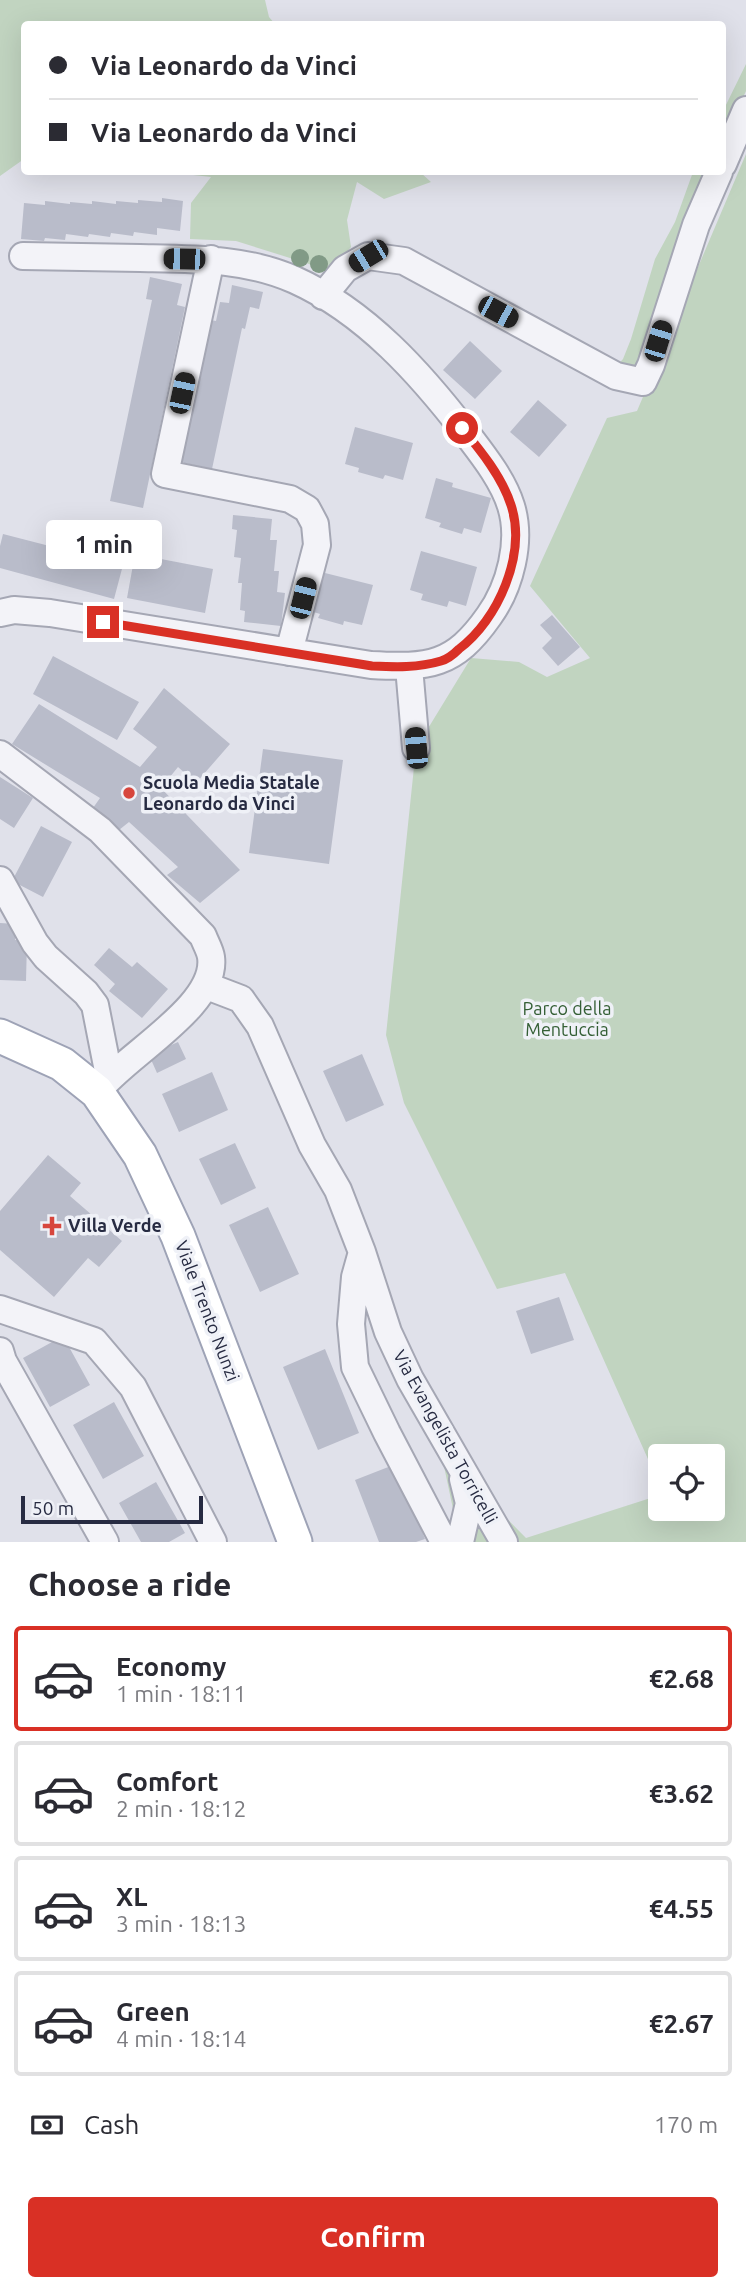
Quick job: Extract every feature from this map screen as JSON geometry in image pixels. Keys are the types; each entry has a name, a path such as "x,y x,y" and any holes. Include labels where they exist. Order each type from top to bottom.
{"main road":[{"name":"Viale Trento Nunzi","path":"0,1036 103,1084 178,1236 295,1542"}],"street":[{"path":"726,157 746,110"},
{"path":"323,296 345,269 368,256 404,261 616,376 643,382 651,365 696,225 718,175"},
{"path":"0,614 14,610 50,613 372,666 409,667 444,661 473,639 498,604 512,565 514,534 511,506 496,474 434,391 386,343 323,296 295,280 257,267 211,259 23,256"},
{"path":"211,259 165,474 290,499 307,509 315,524 317,545 289,652"},
{"path":"409,667 416,748"},
{"path":"0,754 100,830 203,936 211,957 207,986 190,1007 103,1084"},
{"path":"0,880 35,943 95,1005 103,1084"},
{"name":"Via Evangelista Torricelli","path":"207,986 242,999 260,1026 312,1145 338,1191 362,1252 388,1332 410,1379 504,1542"},
{"path":"362,1252 355,1277 351,1324 355,1367 444,1542"},
{"path":"1,1314 94,1341 133,1387 213,1542"},
{"path":"0,1351 2,1360 105,1542"},
{"path":"445,1440 462,1476 469,1503 460,1542"}],"green space":[{"path":"0,0 265,0 272,21 21,21 21,161 0,176"},
{"path":"746,64 746,91 726,134 726,105"},
{"name":"Parco della Mentuccia","path":"746,154 746,1542 460,1542 441,1452 526,1538 648,1499 648,1521 725,1521 725,1444 648,1444 648,1459 565,1273 497,1289 404,1103 386,1035 416,748 471,658 519,662 547,677 590,658 530,586 607,418 637,411"},
{"path":"193,175 423,175 431,182 384,199 357,182 347,220 351,247 329,273 236,241 190,239 191,203 211,177"},
{"path":"692,175 709,175 657,323 632,377 613,370 623,359 655,259 675,222"}],"building":[{"path":"162,198 183,201 180,231 157,228 157,235 134,232 133,236 111,233 110,237 89,234 88,237 66,234 65,240 21,239 24,203 45,205 45,201 92,204 92,201 116,204 116,201 138,203 138,200 162,202"},
{"path":"150,277 182,284 177,305 185,307 143,508 110,501 152,300 146,299"},
{"path":"232,285 263,292 259,309 250,307 245,329 242,328 212,469 180,462 210,320 216,321 220,302 229,303"},
{"path":"470,341 502,371 475,399 443,370"},
{"path":"538,400 567,425 539,457 510,432"},
{"path":"355,427 413,443 403,480 385,475 383,479 358,472 359,468 345,464"},
{"path":"436,478 453,483 452,487 491,498 481,533 464,528 462,534 439,527 441,523 425,518"},
{"path":"233,515 272,519 270,540 277,540 274,571 279,571 277,592 285,593 281,626 244,622 245,611 240,610 242,583 238,583 241,558 234,557 237,530 232,529"},
{"path":"3,534 123,565 114,599 0,568"},
{"path":"421,551 477,567 466,606 449,601 447,607 421,600 423,594 410,590"},
{"path":"135,554 213,569 205,613 127,598"},
{"path":"317,571 373,585 362,625 344,621 343,625 318,618 320,614 307,610"},
{"path":"552,615 580,647 558,666 542,648 552,638 540,625"},
{"path":"53,656 139,702 117,740 33,694"},
{"name":"Scuola Media Statale Leonardo da Vinci","path":"164,688 230,744 196,783 178,767 161,788 240,870 200,903 167,875 178,867 129,822 119,830 93,808 100,798 12,744 39,704 140,767 157,747 133,729"},
{"path":"263,749 343,760 329,864 249,853"},
{"path":"0,777 33,798 14,828 0,819"},
{"path":"41,826 72,842 43,897 12,881"},
{"path":"0,923 16,924 15,940 27,941 26,981 0,980"},
{"path":"109,948 132,967 137,962 168,989 142,1018 109,991 115,984 94,965"},
{"path":"178,1042 186,1059 157,1073 149,1055"},
{"path":"362,1054 384,1105 346,1122 323,1071"},
{"path":"212,1072 228,1110 179,1132 162,1094"},
{"path":"235,1143 256,1188 221,1205 199,1159"},
{"name":"Villa Verde","path":"48,1155 81,1183 70,1196 122,1241 99,1267 88,1258 54,1297 0,1250 0,1211"},
{"path":"268,1207 299,1274 260,1292 229,1225"},
{"path":"559,1297 574,1340 531,1354 516,1311"},
{"path":"63,1336 90,1385 50,1407 23,1358"},
{"path":"325,1349 359,1433 318,1450 283,1367"},
{"path":"114,1402 144,1456 103,1479 73,1425"},
{"path":"396,1464 425,1539 416,1542 379,1542 355,1480"},
{"path":"156,1482 185,1533 169,1542 141,1542 119,1503"}],"place":[{"name":"Scuola Media Statale Leonardo da Vinci","path":"129,793"},
{"name":"Villa Verde","path":"52,1226"}],"route":[{"path":"103,622 372,666 409,667 444,661 473,639 498,604 512,565 514,534 511,506 496,474 462,428"}]}
